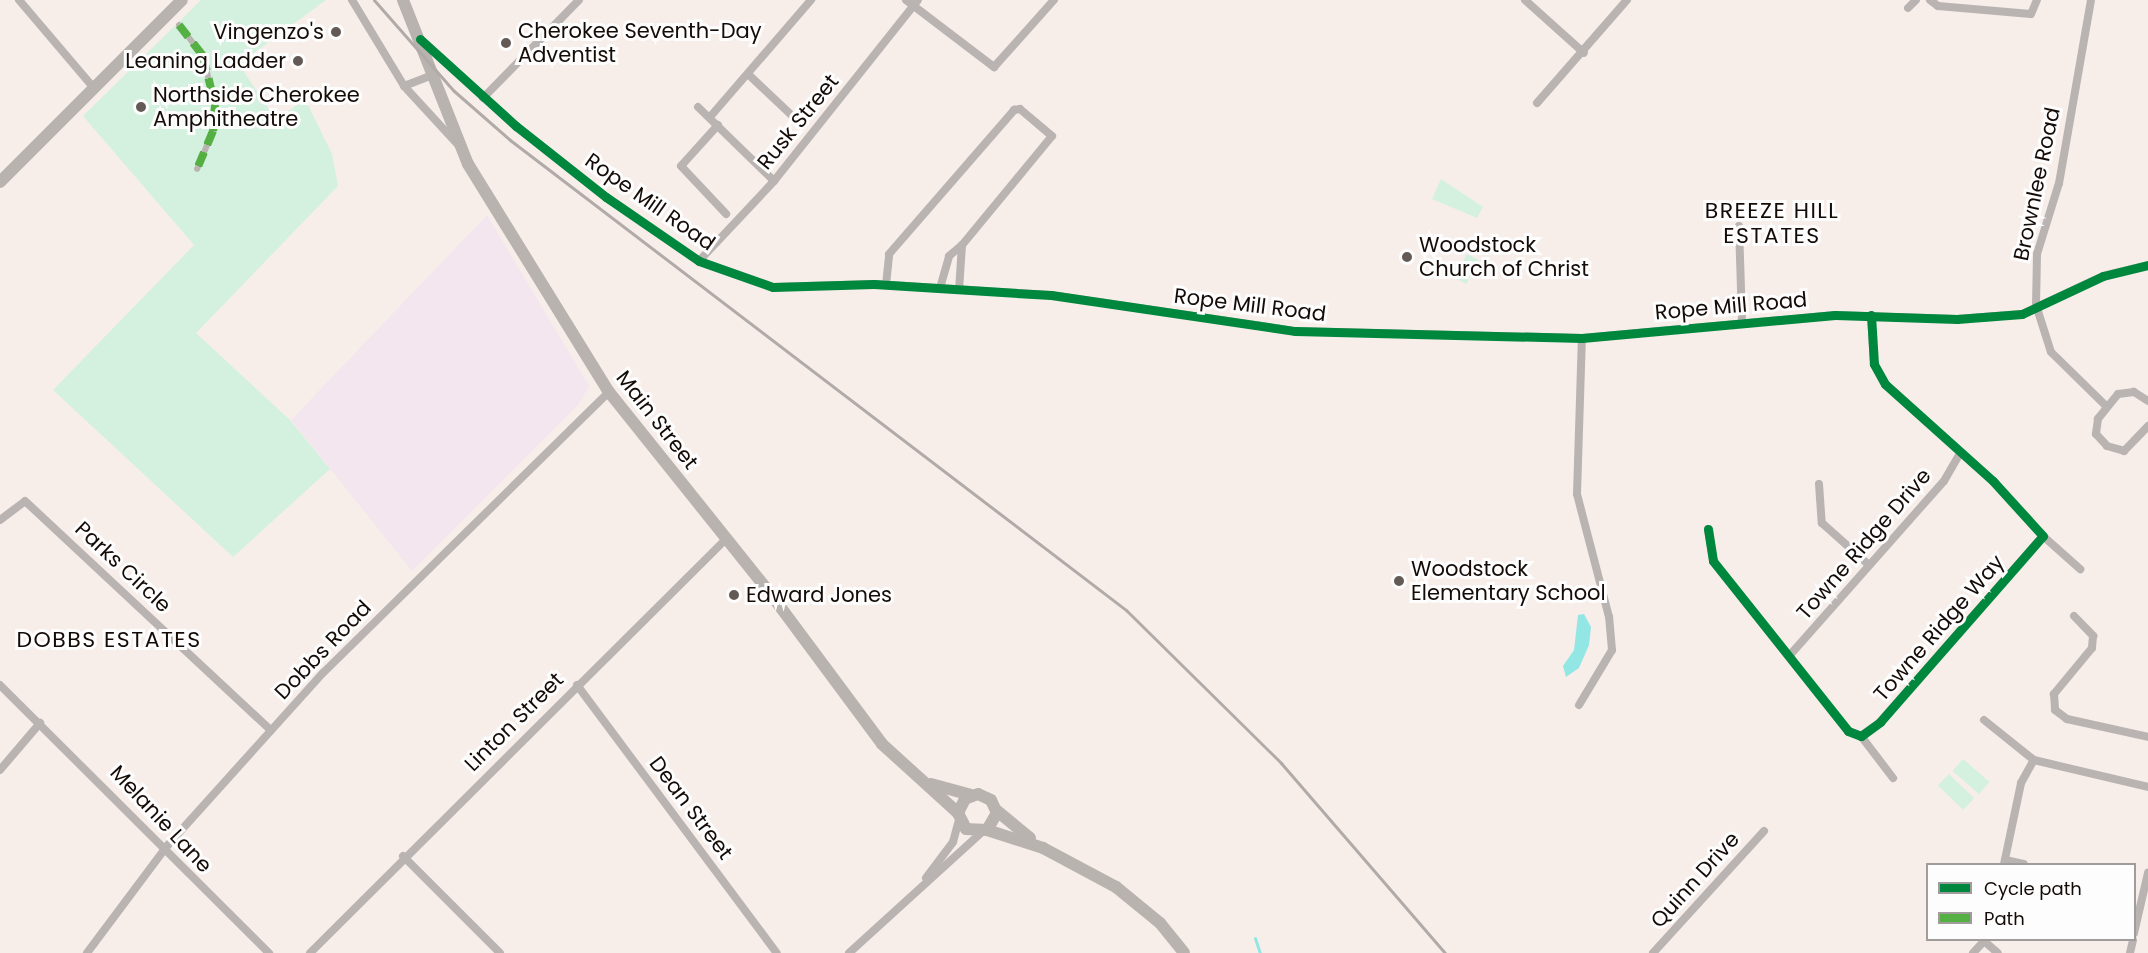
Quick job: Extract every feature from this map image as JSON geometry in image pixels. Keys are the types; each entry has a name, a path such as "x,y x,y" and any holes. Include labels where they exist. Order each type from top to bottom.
{"main road":[{"path":"0,182 182,0"},
{"name":"Main Street","path":"403,0 460,147 609,393 726,538 869,728 959,816 969,831 984,831 1043,848"},
{"name":"Main Street","path":"911,771 956,795 975,794 988,798 996,810 1043,848 1131,897 1184,953"},
{"path":"959,816 963,801 975,794"},
{"path":"984,831 996,810"}],"street":[{"path":"18,0 93,87"},
{"path":"352,0 404,86 460,147"},
{"path":"483,98 579,0"},
{"path":"710,117 812,0"},
{"path":"906,0 916,4 994,67 1054,0"},
{"path":"1525,0 1584,53"},
{"path":"1537,103 1584,53 1628,0"},
{"path":"1908,8 1916,0"},
{"path":"1930,0 1938,6 2031,14 2037,0"},
{"name":"Brownlee Road","path":"2091,0 2059,183 2037,254 2036,305 2051,352 2106,406"},
{"name":"Rusk Street","path":"699,261 774,181 916,4"},
{"path":"179,25 203,56 215,105 213,131 197,169"},
{"name":"Rope Mill Road","path":"420,39 483,98 606,197 699,261 773,287 886,285 1051,295 1295,331 1582,338 1742,321 1871,315 1957,319 2022,314 2036,305 2054,303 2121,270 2148,265"},
{"path":"748,74 802,125"},
{"path":"404,86 432,75"},
{"path":"698,107 774,181"},
{"path":"886,285 889,254 1014,110 1020,109 1052,136 962,245 949,256 940,288"},
{"path":"718,125 681,166 726,214"},
{"path":"1739,226 1742,321"},
{"path":"958,290 962,245"},
{"path":"1871,315 1880,376 1960,453 1993,481 2043,536 2080,568"},
{"path":"1579,705 1612,650 1609,616 1577,494 1582,338"},
{"path":"2148,400 2134,392 2118,394 2106,406 2096,434 2107,446 2124,451 2148,426"},
{"name":"Dobbs Road","path":"87,953 167,846 271,730 609,393"},
{"name":"Towne Ridge Drive","path":"1790,656 1944,481 1960,453"},
{"path":"1819,484 1822,523 1869,566"},
{"name":"Parks Circle","path":"0,520 26,501 271,730"},
{"path":"1708,529 1713,561 1848,731 1861,736 1893,778"},
{"name":"Towne Ridge Way","path":"1861,736 1880,722 2043,536"},
{"name":"Linton Street","path":"310,953 332,936 403,856 726,538"},
{"path":"2074,616 2091,632 2092,648 2054,694 2055,710 2067,719 2148,737"},
{"name":"Dean Street","path":"577,685 777,953"},
{"name":"Melanie Lane","path":"0,686 167,846 182,873 269,953"},
{"path":"1984,720 2034,760 2148,787"},
{"path":"0,770 40,723"},
{"path":"2004,862 2021,783 2034,760"},
{"path":"916,891 953,842 959,816"},
{"path":"849,953 984,831"},
{"name":"Quinn Drive","path":"1653,953 1764,831"},
{"path":"403,856 500,953"},
{"path":"2136,916 2139,891 2148,873"},
{"path":"1972,953 1983,941"},
{"path":"1985,941 1998,953"}],"shaded area":[{"path":"487,215 589,386 579,404 412,571 291,420"}],"green space":[{"path":"201,0 326,0 239,64 276,120 305,99 332,154 338,186 196,333 290,420 330,469 233,557 53,390 194,245 83,116"},
{"path":"1441,179 1483,207 1477,218 1432,199"},
{"path":"1467,254 1479,260 1466,284 1455,278"},
{"path":"1963,759 1989,782 1979,794 1953,771"},
{"path":"1949,774 1974,798 1963,810 1938,786"}],"water":[{"path":"1584,614 1591,627 1589,645 1579,668 1566,677 1563,666 1574,650 1578,615"}],"waterway":[{"path":"1255,938 1260,953"}],"railway":[{"path":"374,0 454,91 510,140 1126,610 1281,763 1445,953"}],"marked path":[{"path":"179,25 203,56 215,105 213,131 197,169"}],"cycle path":[{"path":"420,39 516,126 606,197 699,261 773,287 874,284 1051,295 1295,331 1582,338 1835,315 1957,319 2022,314 2103,276 2148,265"},
{"path":"1708,529 1713,561 1848,731 1861,736 1880,722 2043,536 1993,481 1885,384 1874,364 1871,315"}],"place":[{"name":"Vingenzo's","path":"336,32"},
{"name":"Cherokee Seventh-Day Adventist","path":"506,43"},
{"name":"Leaning Ladder","path":"298,61"},
{"name":"Northside Cherokee Amphitheatre","path":"141,107"},
{"name":"Woodstock Church of Christ","path":"1407,257"},
{"name":"Woodstock Elementary School","path":"1399,581"},
{"name":"Edward Jones","path":"734,595"}],"district":[{"name":"BREEZE HILL ESTATES","path":"1772,222"},
{"name":"DOBBS ESTATES","path":"109,640"}]}
